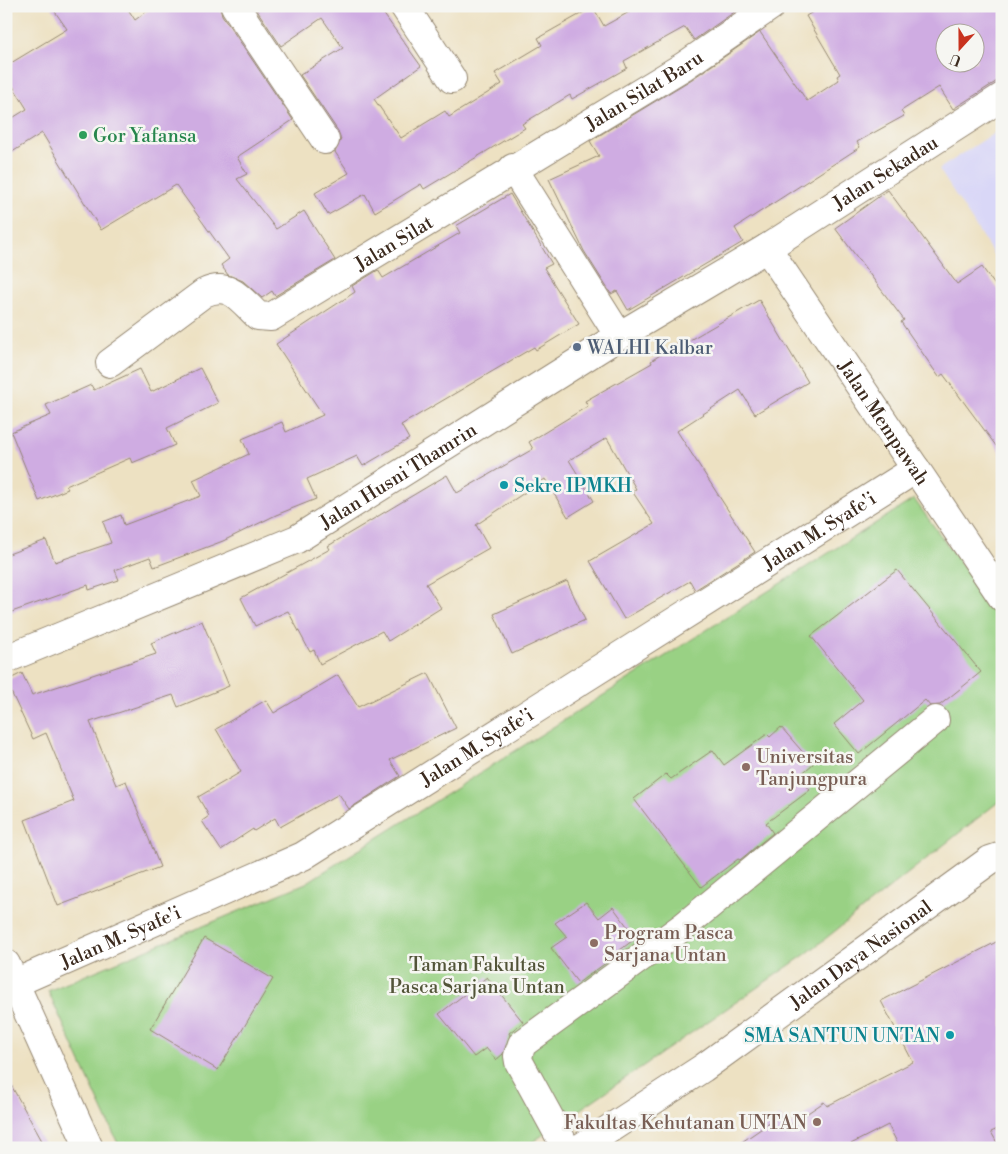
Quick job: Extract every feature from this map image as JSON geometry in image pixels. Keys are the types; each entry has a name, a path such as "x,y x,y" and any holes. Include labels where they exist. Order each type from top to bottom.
{"street":[{"path":"235,6 325,140"},
{"path":"404,6 452,79"},
{"name":"Jalan Silat Baru","path":"512,168 684,66 771,6"},
{"name":"Jalan Sekadau","path":"766,248 1002,97"},
{"path":"512,168 619,336"},
{"name":"Jalan Silat","path":"110,363 204,293 214,289 231,291 258,316 271,316 512,168"},
{"name":"Jalan Husni Thamrin","path":"6,659 297,539 619,336 766,248"},
{"name":"Jalan Mempawah","path":"766,248 1002,597"},
{"name":"Jalan M. Syafe'i","path":"10,974 303,856 916,469"},
{"path":"566,1148 519,1062 518,1056 522,1044 684,926 935,720"},
{"name":"Jalan Daya Nasional","path":"580,1148 703,1068 998,852"},
{"path":"10,974 90,1148"}],"shaded area":[{"path":"1002,128 1002,268 939,169"}],"green space":[{"name":"Taman Fakultas Pasca Sarjana Untan","path":"914,499 1002,620 1002,799 806,954 524,1148 120,1148 48,991 306,883"}],"building":[{"path":"51,6 126,6 135,20 154,6 220,6 222,15 293,120 237,157 247,174 237,179 276,229 304,211 335,260 275,296 272,291 262,298 243,281 228,275 221,265 229,259 176,185 101,230 42,133 6,156 6,122 27,109 6,75 6,66 67,29"},
{"path":"254,6 378,6 421,66 374,99 401,138 445,111 449,117 502,84 495,73 542,45 538,38 593,7 604,26 640,6 743,6 694,40 685,27 624,61 627,68 572,99 570,95 522,124 525,128 424,189 421,184 375,212 365,194 328,215 315,193 349,173 335,152 341,139 338,131 300,75 343,48 322,18 281,46"},
{"path":"823,6 1002,6 1002,78 953,109 939,87 901,111 904,116 857,142 860,147 735,228 743,242 628,310 617,291 611,294 584,251 549,179 599,156 590,141 692,79 760,32 807,101 839,80 837,76 840,74 806,16"},
{"path":"888,190 957,284 982,267 1002,295 1002,454 943,374 939,377 901,322 904,320 835,228"},
{"path":"510,194 552,264 544,268 579,324 536,350 534,347 401,425 409,439 363,466 357,456 307,479 316,499 276,515 223,541 154,567 150,557 115,570 119,580 89,590 88,585 6,614 6,555 46,540 55,562 111,543 103,522 121,515 124,525 201,496 193,480 249,454 242,439 282,422 286,432 323,415 276,344 355,292 352,286 378,270 383,278 460,233 456,226"},
{"path":"759,300 808,382 755,414 740,390 677,431 755,552 695,590 690,581 624,619 590,561 654,524 632,491 636,489 607,438 569,460 594,501 568,517 545,479 476,525 489,548 426,584 441,608 388,641 382,631 320,664 314,650 310,652 288,611 255,626 241,598 330,549 328,546 447,475 457,493 533,449 529,442 588,406 585,401 652,363 651,361 686,338 688,341"},
{"path":"200,368 218,403 167,428 175,445 132,463 130,458 66,486 68,489 39,501 11,432 51,415 46,405 91,385 94,390 140,369 151,392"},
{"path":"897,570 981,672 940,705 930,706 925,700 859,754 834,724 863,700 811,636"},
{"path":"567,581 585,620 512,654 494,614"},
{"path":"202,621 229,686 178,707 173,695 90,722 116,785 126,781 160,867 58,906 25,820 74,801 46,733 33,739 6,681 22,673 32,695 156,654 151,643"},
{"path":"428,673 456,728 390,760 400,776 349,809 339,794 280,827 275,818 254,831 253,829 221,850 202,821 209,816 198,797 241,772 216,729 266,700 274,713 338,675 358,707"},
{"path":"781,727 813,764 799,776 810,790 766,823 773,833 740,860 738,859 701,887 634,799 666,774 671,779 713,750 724,765 767,734 770,737"},
{"name":"Program Pasca Sarjana Untan","path":"586,902 599,918 613,907 636,938 620,950 621,952 578,983 551,948 567,937 555,923"},
{"path":"204,938 273,979 218,1070 150,1029"},
{"name":"SMA SANTUN UNTAN","path":"1002,939 1002,1127 991,1132 1000,1148 900,1148 888,1125 843,1148 733,1148 780,1116 787,1127 824,1102 827,1106 913,1062 881,1001"},
{"path":"487,977 523,1022 509,1033 510,1035 503,1054 496,1060 486,1048 474,1057 439,1014"},
{"path":"6,1076 46,1148 6,1148"}],"place":[{"name":"Gor Yafansa","path":"83,135"},
{"name":"WALHI Kalbar","path":"577,347"},
{"name":"Sekre IPMKH","path":"504,485"},
{"name":"Universitas Tanjungpura","path":"746,767"},
{"name":"Program Pasca Sarjana Untan","path":"594,943"},
{"name":"SMA SANTUN UNTAN","path":"950,1035"},
{"name":"Fakultas Kehutanan UNTAN","path":"817,1122"}]}
